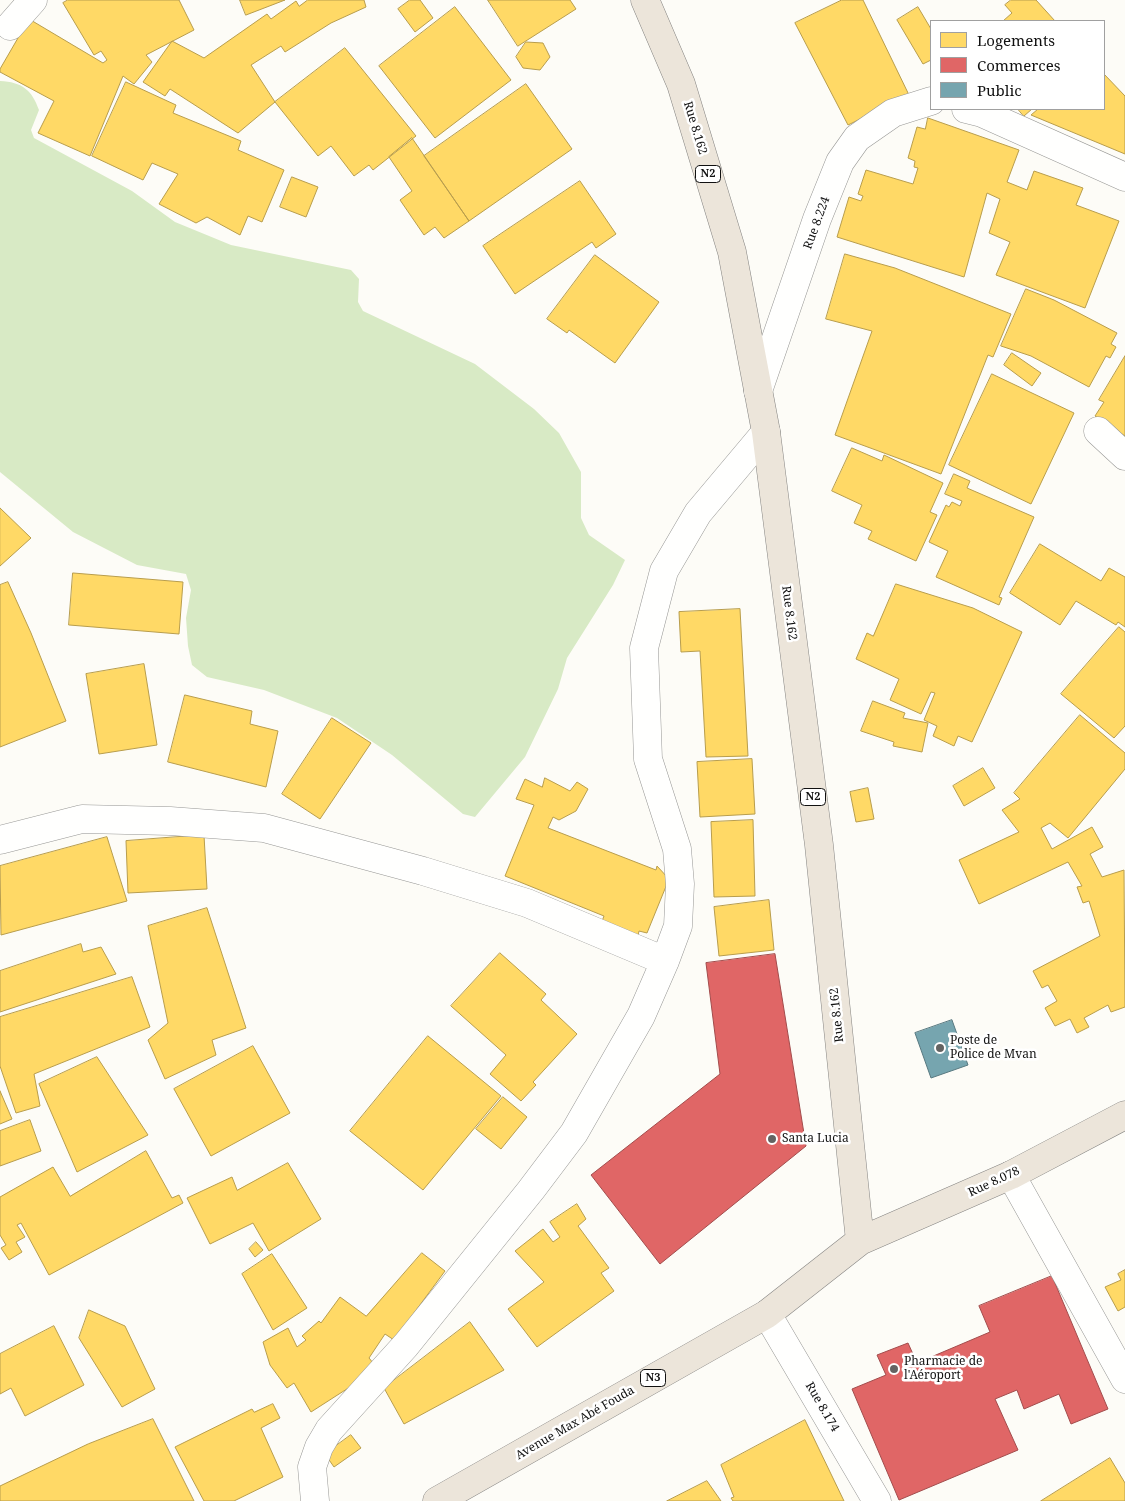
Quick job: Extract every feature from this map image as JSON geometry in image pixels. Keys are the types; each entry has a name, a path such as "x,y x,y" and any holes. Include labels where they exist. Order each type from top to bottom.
{"highway":[{"name":"Rue 8.162","path":"645,0 681,84 732,252 766,432 819,845 860,1241"},
{"name":"Rue 8.078","path":"860,1241 1011,1175 1125,1115"},
{"name":"Avenue Max Abé Fouda","path":"437,1501 767,1314 860,1241"}],"street":[{"path":"10,26 33,0"},
{"name":"Rue 8.224","path":"758,391 817,219 840,162 857,138 893,113 930,101"},
{"path":"971,110 982,112 1125,177"},
{"path":"1098,431 1125,456"},
{"path":"315,1501 312,1467 319,1447 329,1430 406,1345 531,1190 574,1133 641,1016 665,961 678,926 680,884 677,849 648,759 644,648 664,571 698,513 766,432"},
{"path":"0,840 82,819 264,828 422,871 527,903 665,961"},
{"path":"1011,1175 1125,1378"},
{"name":"Rue 8.174","path":"767,1314 877,1501"}],"green space":[{"path":"0,81 20,85 33,97 39,110 31,130 34,138 132,191 175,222 231,245 351,270 359,279 358,302 363,311 475,364 534,409 559,433 581,472 581,518 589,535 625,560 613,585 567,658 558,689 525,757 475,817 463,814 392,755 337,718 264,690 207,677 192,665 188,646 186,618 191,590 186,574 137,565 73,532 0,472"}],"building: Logements":[{"path":"68,0 179,0 194,30 146,55 152,62 134,84 123,76 90,156 38,133 54,101 0,72 29,19 103,63 107,60 101,51 94,55 63,3"},
{"path":"240,0 285,0 246,15"},
{"path":"308,0 364,0 366,7 331,23 285,52 281,46 251,65 275,102 238,133 170,89 165,96 143,82 172,41 204,58 267,14 271,19 296,1 299,6"},
{"path":"410,0 420,0 433,18 415,32 398,9"},
{"path":"488,0 570,0 576,9 518,46"},
{"path":"842,0 863,0 909,95 848,125 795,23"},
{"path":"1011,0 1036,0 1054,20 1004,20 1012,13 1005,5"},
{"path":"455,7 511,80 435,138 379,66"},
{"path":"918,7 930,27 930,60 923,64 897,20"},
{"path":"526,42 543,43 550,57 540,70 523,68 516,57"},
{"path":"345,48 416,136 373,170 369,165 354,176 331,146 318,156 275,102"},
{"path":"1105,75 1125,96 1125,154 1031,115 1037,110 1105,110"},
{"path":"126,82 176,105 173,113 241,141 238,150 284,170 262,222 248,216 240,235 207,217 196,223 159,204 178,174 152,163 143,180 92,156"},
{"path":"526,84 572,149 469,221 424,156"},
{"path":"1019,110 1031,110 1024,116"},
{"path":"928,118 1019,150 1007,182 1027,190 1034,171 1083,188 1076,205 1119,221 1085,308 996,275 1010,242 989,233 1000,199 987,193 964,277 837,237 849,197 861,201 863,196 858,194 866,170 913,184 918,168 914,167 915,161 908,158 917,127 925,129"},
{"path":"412,138 469,221 444,238 435,227 424,235 400,200 412,191 389,157"},
{"path":"292,177 318,187 306,217 280,207"},
{"path":"580,181 616,234 596,248 592,242 515,294 483,246"},
{"path":"845,254 895,268 1011,314 993,357 988,355 941,474 835,435 872,331 826,319"},
{"path":"595,255 659,302 615,363 569,330 567,333 547,319"},
{"path":"1026,289 1054,300 1117,333 1111,344 1116,347 1110,358 1106,356 1089,387 1031,356 1001,346"},
{"path":"1012,353 1041,373 1032,386 1004,365"},
{"path":"1125,356 1125,436 1095,416 1104,402 1099,400"},
{"path":"992,374 1074,413 1031,504 949,465"},
{"path":"852,448 882,461 884,455 943,483 930,512 937,515 916,561 868,539 872,531 854,523 862,505 832,491"},
{"path":"954,474 970,481 967,488 1034,517 999,597 1002,598 999,605 936,577 948,551 929,542 946,505 949,507 952,502 960,506 962,501 945,494"},
{"path":"0,508 31,538 0,566"},
{"path":"1040,544 1101,581 1109,568 1125,577 1125,627 1118,622 1116,625 1076,601 1060,625 1010,593"},
{"path":"73,573 183,582 179,634 69,625"},
{"path":"8,582 31,633 66,721 0,747 0,585"},
{"path":"896,584 973,608 1022,632 972,742 958,736 954,746 933,736 937,726 924,720 935,693 931,692 921,714 890,700 899,679 856,659 867,633 873,636"},
{"path":"740,609 748,756 706,757 700,651 681,652 679,612"},
{"path":"1119,627 1125,632 1125,726 1114,738 1061,694"},
{"path":"144,664 157,745 99,754 86,674"},
{"path":"185,695 252,711 250,724 278,731 266,787 168,762"},
{"path":"873,701 905,713 903,718 928,723 922,752 893,746 894,742 861,731"},
{"path":"1080,715 1125,753 1125,769 1068,838 1050,823 1041,828 1052,849 1092,827 1103,847 1090,854 1102,877 1124,870 1125,1007 1111,1012 1108,1005 1084,1018 1089,1027 1077,1033 1070,1019 1055,1026 1045,1008 1057,1001 1048,985 1042,988 1033,971 1100,936 1089,901 1083,903 1077,887 1082,886 1068,862 979,904 959,860 1019,832 1002,810 1020,799 1014,793"},
{"path":"332,718 371,743 320,819 282,794"},
{"path":"752,759 755,814 700,817 697,762"},
{"path":"983,768 995,788 964,806 953,786"},
{"path":"545,778 570,791 577,782 588,789 576,811 559,820 553,817 548,828 656,870 657,866 669,879 647,933 639,931 637,940 600,926 604,916 505,876 534,805 516,799 525,779 542,787"},
{"path":"868,788 874,819 856,822 850,792"},
{"path":"753,820 755,896 714,897 711,822"},
{"path":"204,835 207,889 128,893 126,841"},
{"path":"107,837 127,901 1,935 0,866"},
{"path":"769,900 774,950 719,956 714,907"},
{"path":"207,908 246,1028 212,1040 216,1055 165,1079 148,1040 168,1023 148,926"},
{"path":"81,944 83,952 101,947 116,974 0,1012 0,971"},
{"path":"500,953 546,994 541,1000 577,1034 533,1082 536,1085 521,1101 490,1074 506,1055 451,1006"},
{"path":"132,977 150,1027 34,1074 40,1106 16,1113 0,1066 0,1017"},
{"path":"428,1036 501,1096 423,1190 350,1131"},
{"path":"253,1046 290,1113 211,1156 174,1089"},
{"path":"97,1057 148,1135 77,1172 39,1084"},
{"path":"0,1091 12,1119 0,1124"},
{"path":"503,1097 527,1117 501,1149 476,1129"},
{"path":"30,1120 41,1151 0,1166 0,1131"},
{"path":"146,1151 172,1198 179,1195 183,1203 49,1275 21,1223 17,1225 25,1237 16,1242 22,1252 9,1260 1,1248 6,1245 0,1235 0,1197 53,1167 70,1196"},
{"path":"288,1163 321,1219 269,1251 253,1223 210,1244 187,1198 232,1177 237,1190"},
{"path":"577,1204 586,1219 578,1226 609,1268 601,1273 614,1291 537,1347 508,1309 544,1282 515,1251 543,1229 553,1242 560,1237 550,1222"},
{"path":"256,1242 263,1250 255,1257 249,1249"},
{"path":"422,1253 445,1271 394,1340 385,1334 369,1358 378,1369 311,1412 294,1383 287,1388 270,1365 263,1342 288,1328 297,1347 306,1340 302,1336 319,1321 321,1323 340,1297 366,1316"},
{"path":"272,1254 307,1308 273,1330 242,1274"},
{"path":"1125,1270 1125,1307 1118,1311 1105,1287 1121,1280 1118,1274"},
{"path":"89,1310 125,1326 155,1389 122,1407 79,1338"},
{"path":"470,1322 504,1370 404,1424 384,1388"},
{"path":"54,1326 84,1385 25,1416 11,1388 0,1394 0,1354"},
{"path":"273,1404 280,1418 261,1428 283,1477 234,1501 204,1501 175,1447 252,1409 254,1412"},
{"path":"153,1419 194,1501 0,1501 0,1486 88,1444"},
{"path":"805,1420 844,1501 733,1501 731,1498 734,1497 721,1465"},
{"path":"351,1435 361,1448 334,1467 325,1454"},
{"path":"1110,1458 1125,1483 1125,1501 1041,1501"},
{"path":"707,1481 721,1501 667,1501"}],"building: Commerces":[{"path":"775,954 806,1146 660,1264 591,1175 720,1074 706,963"},
{"path":"1052,1276 1108,1409 1071,1424 1059,1394 1024,1409 1017,1390 995,1399 1018,1450 899,1500 852,1389 886,1375 877,1355 908,1343 917,1363 990,1332 979,1306"}],"building: Public":[{"path":"952,1020 968,1065 931,1078 915,1033"}],"place":[{"name":"Poste de Police de Mvan","path":"940,1048"},
{"name":"Santa Lucia","path":"772,1139"},
{"name":"Pharmacie de l'Aéroport","path":"894,1369"}]}
